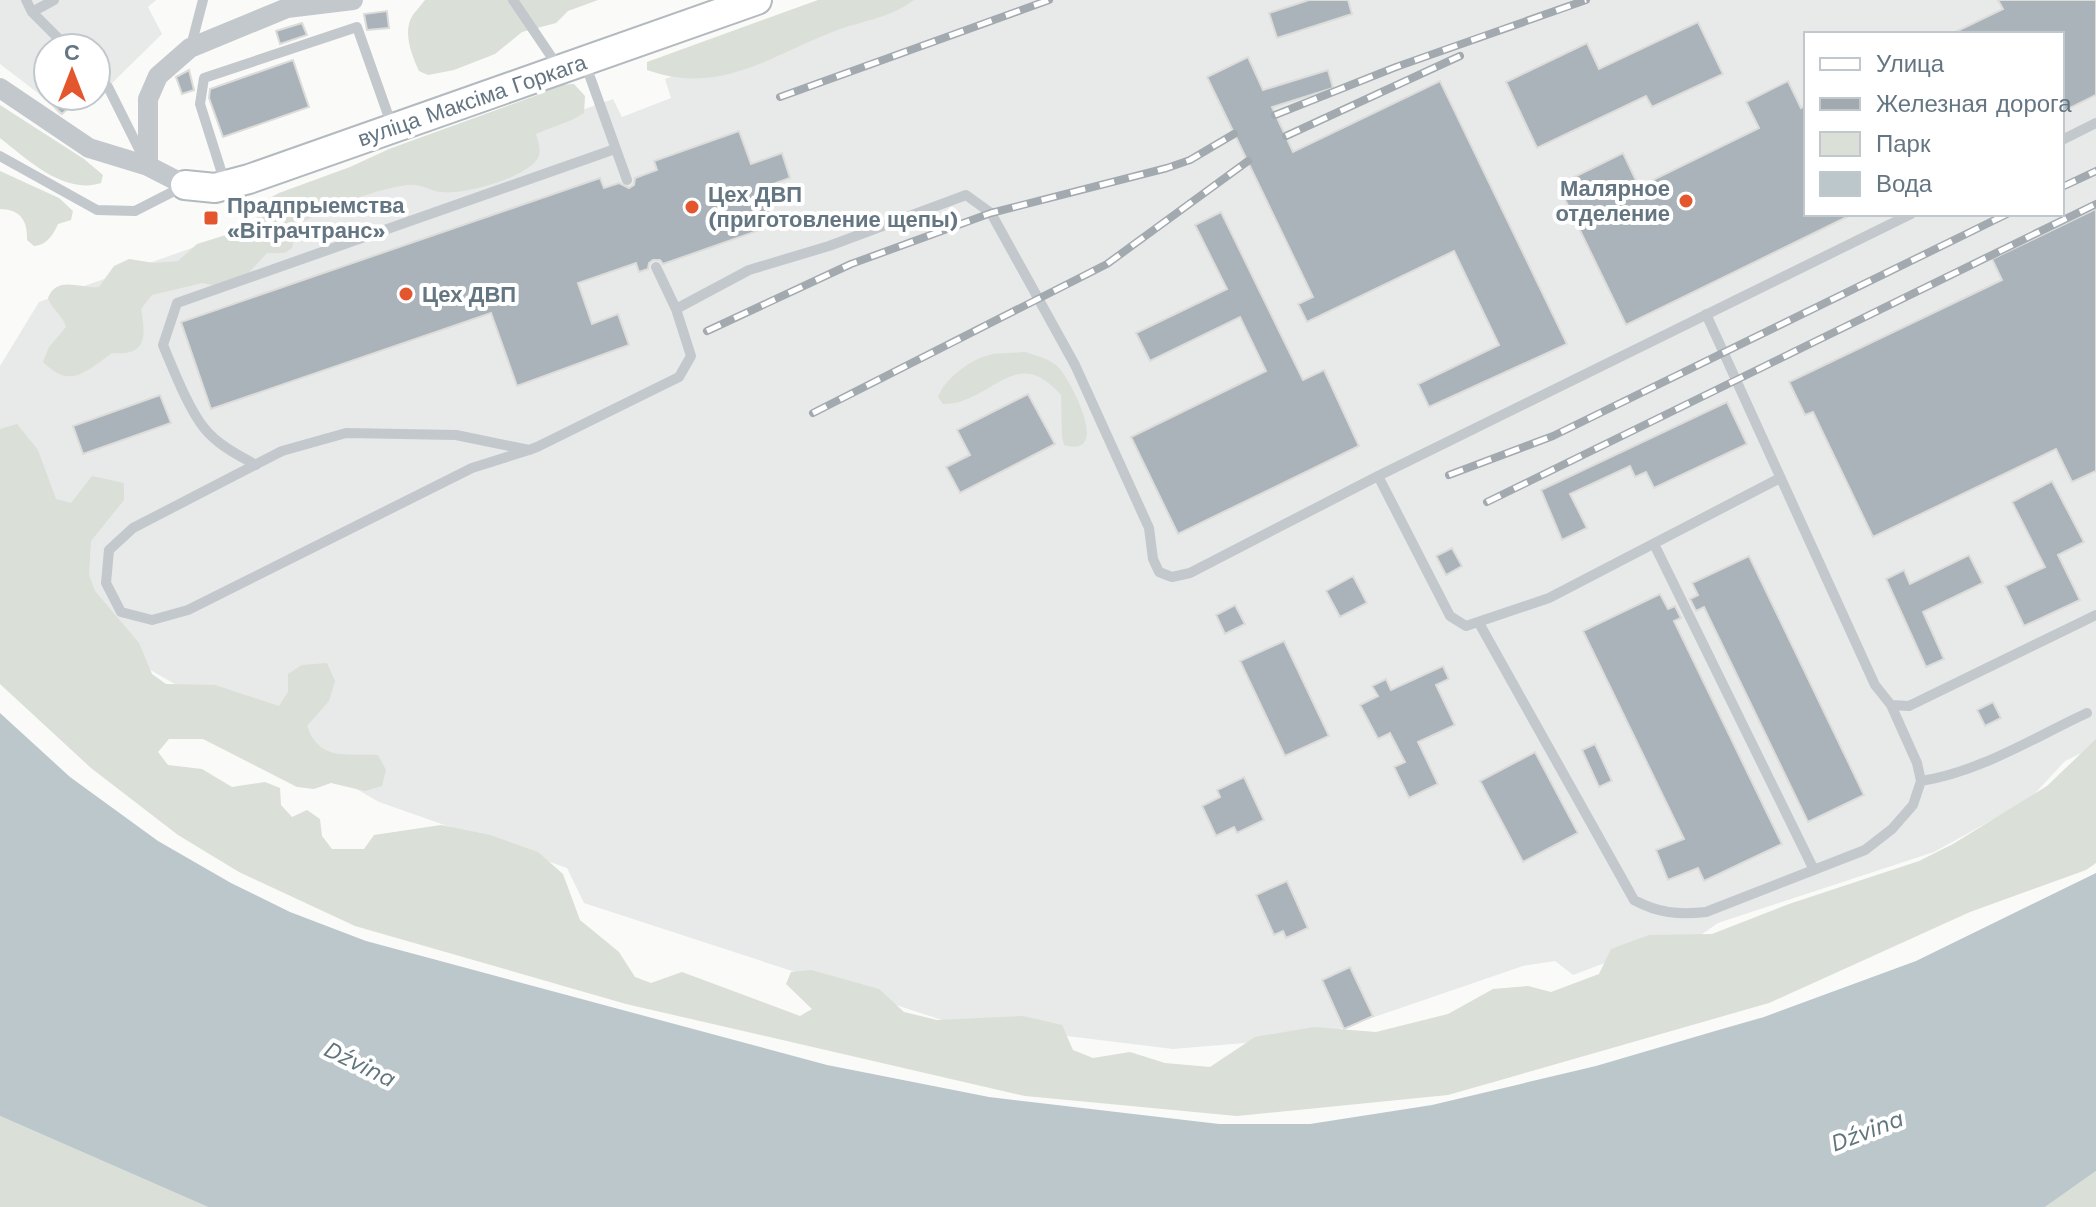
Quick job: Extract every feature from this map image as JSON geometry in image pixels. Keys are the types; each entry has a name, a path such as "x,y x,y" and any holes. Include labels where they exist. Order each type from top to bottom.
{"main road":[{"name":"вуліца Максіма Горкага","path":"185,185 215,188 226,185 757,0"}],"street":[{"path":"148,166 148,99 158,76 190,48 287,8 353,0"},
{"path":"0,88 89,148 148,166 185,185"}],"lane":[{"path":"26,0 32,12 52,32"},
{"path":"32,12 54,0"},
{"path":"190,48 203,0"},
{"path":"513,0 572,65 615,149 627,180"},
{"path":"226,185 200,104 204,78 357,27 393,128"},
{"path":"112,95 148,166"},
{"path":"2064,139 2096,123"},
{"path":"256,465 227,448 205,429 175,373 163,345 177,303 615,149"},
{"path":"0,156 97,210 135,211 185,185"},
{"path":"676,309 749,270 829,246 966,195 991,213 1075,365 1149,528 1153,559 1159,572 1172,577 1190,573 1378,476 1907,216"},
{"path":"529,450 456,435 346,433 282,451 133,528 109,550 106,583 121,612 152,620 188,610 472,468 529,450 679,377 691,356 676,309 656,267"},
{"path":"1479,623 1634,900 1655,911 1684,914 1706,912 1865,850 1892,829 1913,805 1921,781 1917,763 1891,705 1875,685 1706,314"},
{"path":"1378,476 1450,616 1466,626 1549,598 1780,478"},
{"path":"1654,544 1814,870"},
{"path":"1891,705 1909,706 2096,615"},
{"path":"1921,781 1970,769 2087,713"}],"shaded area":[{"path":"0,0 156,0 148,7 162,34 112,83 112,32 32,32 32,89 0,64"},
{"path":"893,0 2096,0 2096,746 2065,761 2030,799 1934,852 1718,923 1695,939 1642,949 1573,975 1555,961 1523,966 1316,1037 1173,1049 945,1021 584,903 567,868 379,802 0,583 0,366 39,302 613,99 622,117 671,98 665,79"}],"green space":[{"path":"425,0 598,0 568,11 556,23 522,32 495,54 454,70 428,75 419,71 408,34 411,18"},
{"path":"818,0 914,0 888,14 840,29 747,69 700,78 674,77 647,70 647,62"},
{"path":"574,84 585,96 584,113 536,134 538,158 521,172 494,184 465,191 442,192 407,185 351,201 297,224 292,248 285,253 267,253 243,279 228,288 202,283 152,295 141,309 144,328 138,348 112,353 78,375 62,375 43,362 49,347 66,327 48,298 57,287 99,287 114,266 129,259 154,263 178,261 197,244 245,229 257,217 264,201 279,193 558,85"},
{"path":"0,105 84,159 103,175 101,183 73,184 60,180 22,156 0,138"},
{"path":"0,171 59,198 73,211 71,220 58,224 49,239 34,246 27,240 22,218 13,211 0,209"},
{"path":"1025,352 1056,365 1072,387 1087,430 1085,441 1078,446 1064,445 1061,395 1045,380 1030,374 1003,380 960,401 943,404 938,397 953,376 977,360 993,354"},
{"path":"17,424 38,450 56,499 71,503 92,476 124,483 124,500 91,541 89,575 95,591 139,643 152,674 166,684 215,685 279,706 288,692 288,674 302,665 327,663 335,681 329,701 307,726 312,738 335,753 378,755 386,770 382,786 365,791 331,783 314,789 297,787 203,739 169,739 158,752 168,765 202,769 232,787 265,782 280,788 281,805 292,817 307,810 320,819 322,836 332,849 364,849 374,835 441,825 490,835 538,852 563,874 580,920 619,952 635,977 651,983 682,972 800,1016 812,1009 786,984 791,972 811,970 879,989 904,1012 937,1020 1023,1016 1062,1025 1073,1050 1093,1058 1130,1052 1165,1063 1210,1067 1255,1037 1314,1027 1376,1032 1448,1014 1493,989 1528,986 1551,992 1599,974 1611,949 1649,935 1712,934 1789,904 1919,861 1953,844 2047,786 2096,739 2096,863 2086,870 1970,912 1769,1003 1448,1095 1237,1116 1025,1096 626,1004 355,926 239,872 178,835 91,768 0,684 0,429"},
{"path":"0,1116 208,1207 0,1207"},
{"path":"2096,1171 2096,1207 2045,1207"}],"water":[{"name":"Dźvina","path":"0,713 70,777 158,841 231,883 290,912 366,941 827,1065 989,1097 1219,1124 1310,1124 1432,1105 1596,1066 1764,1017 1916,961 2096,873 2096,1171 2045,1207 208,1207 0,1116"}],"building":[{"path":"1309,0 1348,0 1352,14 1277,38 1269,13"},
{"path":"1998,0 2096,0 2096,95 2064,111 2064,32 1955,32 2003,9"},
{"path":"387,11 389,28 367,30 364,14"},
{"path":"1698,22 1723,74 1652,107 1646,96 1537,148 1506,82 1587,43 1599,69"},
{"path":"302,23 307,35 280,44 276,31"},
{"path":"1248,57 1263,90 1328,70 1333,88 1272,107 1293,152 1440,81 1567,344 1429,407 1418,384 1499,345 1454,251 1307,322 1298,304 1313,297 1207,77"},
{"path":"293,60 309,107 223,137 209,98 210,89"},
{"path":"189,70 194,90 182,94 176,77"},
{"name":"Малярное отделение","path":"1788,81 1801,108 1804,106 1804,216 1849,216 1626,325 1558,185 1623,153 1639,187 1759,128 1746,102"},
{"name":"Цех ДВП","path":"739,131 751,164 782,153 790,178 762,188 774,225 663,264 660,260 653,260 648,269 639,272 636,263 578,283 592,324 618,314 629,345 517,386 491,313 211,409 181,322 600,178 604,188 619,183 629,188 634,185 635,178 657,170 654,161"},
{"path":"2096,209 2096,471 2072,482 2056,449 1873,537 1813,412 1805,415 1789,382 2002,280 1992,259"},
{"path":"1221,212 1303,380 1324,370 1359,446 1178,534 1131,437 1266,371 1240,317 1150,361 1136,333 1227,289 1195,225"},
{"path":"1028,394 1055,444 960,493 946,467 970,455 957,430"},
{"path":"160,395 171,423 83,454 73,426"},
{"path":"1727,402 1747,444 1654,488 1646,472 1635,477 1630,466 1570,494 1587,528 1562,540 1541,490"},
{"path":"2052,481 2084,542 2058,555 2080,600 2024,626 2005,586 2045,567 2012,502"},
{"path":"1452,548 1462,566 1446,575 1436,556"},
{"path":"1969,555 1983,583 1923,612 1944,659 1926,667 1886,579 1904,570 1910,584"},
{"path":"1749,556 1864,795 1808,822 1704,607 1696,611 1690,599 1698,595 1692,583"},
{"path":"1353,576 1367,603 1340,617 1326,591"},
{"path":"1660,594 1668,609 1675,606 1681,618 1674,621 1782,844 1704,881 1698,868 1668,880 1656,850 1684,839 1583,631"},
{"path":"1235,605 1245,624 1225,634 1216,615"},
{"path":"1284,641 1329,736 1285,756 1240,661"},
{"path":"1443,666 1449,679 1436,685 1455,725 1418,742 1438,784 1409,798 1394,767 1405,762 1390,733 1378,739 1360,705 1378,696 1372,686 1386,679 1391,690"},
{"path":"1993,702 2001,718 1985,726 1977,710"},
{"path":"1595,744 1612,781 1599,787 1582,750"},
{"path":"1535,752 1578,833 1523,862 1480,781"},
{"path":"1244,777 1264,820 1237,833 1234,827 1216,836 1202,806 1220,797 1217,790"},
{"path":"1287,881 1308,928 1286,938 1283,931 1274,935 1256,895"},
{"path":"1350,967 1373,1016 1344,1029 1322,980"}],"railway":[{"path":"780,97 1049,0"},
{"path":"1275,115 1396,67 1586,0"},
{"path":"1286,136 1460,56"},
{"path":"707,331 851,264 991,213 1167,168 1190,160 1234,134"},
{"path":"813,413 1107,264 1248,161"},
{"path":"2064,186 2096,171"},
{"path":"1487,502 2096,204"},
{"path":"1449,475 1553,436 2003,216"}],"place":[{"name":"Малярное отделение","path":"1686,201"},
{"name":"Цех ДВП (приготовление щепы)","path":"692,207"},
{"name":"Прадпрыемства «Вітрачтранс»","path":"211,218"},
{"name":"Цех ДВП","path":"406,294"}]}
